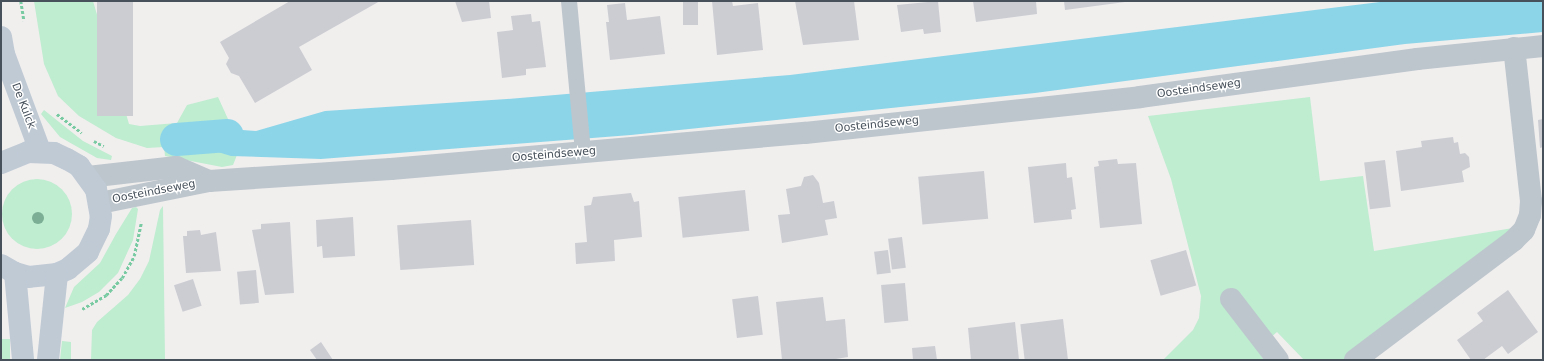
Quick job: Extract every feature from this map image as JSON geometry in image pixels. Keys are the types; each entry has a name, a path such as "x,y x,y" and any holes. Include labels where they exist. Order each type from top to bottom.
{"main road":[{"name":"De Kulck","path":"1,37 4,54 40,151"},
{"path":"2,156 40,151 67,159 88,177 100,203 99,229 95,241 79,262 57,274 29,277 8,269"},
{"path":"8,269 23,360"},
{"path":"48,360 57,274"}],"street":[{"name":"Oosteindseweg","path":"100,203 209,182 582,146 805,132 1140,97 1514,48 1543,46"},
{"path":"1355,360 1514,240 1524,230 1530,215 1531,201 1514,48"},
{"name":"Oosteindseweg","path":"88,177 176,167 209,182"},
{"path":"1232,299 1278,360"}],"lane":[{"path":"569,1 582,146"}],"path":[{"path":"55,113 84,135"},
{"path":"90,138 103,146 132,155 139,170"}],"green space":[{"path":"34,1 93,1 129,124 140,126 177,123 187,105 218,97 233,130 215,128 208,134 181,137 182,151 209,149 237,155 233,165 222,167 165,156 164,147 147,148 116,138 79,116 58,96 44,64"},
{"path":"1310,97 1320,181 1363,176 1374,251 1513,228 1345,360 1304,360 1277,332 1257,349 1264,360 1163,360 1193,330 1199,318 1201,296 1171,179 1148,116"},
{"path":"44,110 83,141 112,156 111,160 97,158 60,137 41,114"},
{"path":"30,179 44,179 57,185 66,194 70,200 72,214 70,228 62,239 51,247 44,249 30,249 23,247 12,239 4,228 2,221 2,207 4,200 12,189 23,181"},
{"path":"163,206 165,360 91,360 92,330 97,322 128,295 140,279 149,261 160,210"},
{"path":"136,207 138,209 133,240 118,273 99,292 82,302 65,308 74,287 100,263 132,208"},
{"path":"1,339 10,339 10,360 1,360"},
{"path":"62,341 71,342 71,360 60,360"}],"water":[{"path":"1388,1 1543,1 1543,32 1405,44 1035,93 631,135 321,159 231,156 208,149 182,151 180,137 208,134 215,128 256,131 325,111 507,99 790,75"}],"building":[{"path":"97,1 133,1 133,116 97,116"},
{"path":"290,1 380,1 299,47 312,70 255,103 239,76 231,73 226,64 229,58 220,42"},
{"path":"455,1 489,1 491,18 462,22"},
{"path":"683,1 698,1 698,25 683,25"},
{"path":"712,1 732,1 733,6 758,3 763,50 717,55"},
{"path":"795,1 854,1 859,40 803,45"},
{"path":"938,1 941,32 924,34 923,29 901,32 897,5"},
{"path":"973,1 1036,1 1037,14 976,22"},
{"path":"1064,1 1125,1 1125,2 1065,10"},
{"path":"625,3 627,20 660,16 665,54 610,60 606,22 609,22 607,5"},
{"path":"531,14 532,22 540,21 546,67 526,69 526,75 502,78 497,32 513,30 511,16"},
{"path":"1543,119 1543,147 1540,148 1538,120"},
{"path":"1453,137 1454,143 1458,142 1460,154 1465,153 1469,157 1470,167 1462,171 1464,182 1401,191 1396,151 1422,147 1421,141"},
{"path":"1117,159 1118,164 1136,163 1142,224 1100,228 1094,167 1099,166 1098,161"},
{"path":"1385,160 1391,207 1370,209 1364,163"},
{"path":"1066,163 1067,178 1072,177 1076,209 1071,210 1072,219 1034,223 1028,167"},
{"path":"984,171 988,219 922,225 918,177"},
{"path":"813,175 819,183 823,203 834,201 837,218 825,220 828,235 782,243 778,215 790,214 786,189 801,186 804,177"},
{"path":"745,190 749,231 683,238 678,197"},
{"path":"631,193 634,202 639,201 642,237 614,240 615,261 576,264 575,243 587,242 584,206 591,205 593,197"},
{"path":"353,217 355,256 323,258 322,246 317,247 316,220"},
{"path":"471,220 474,265 400,270 397,225"},
{"path":"290,222 294,293 265,295 252,230 261,229 261,224"},
{"path":"200,230 201,235 216,232 221,271 186,273 183,236 187,236 187,231"},
{"path":"902,237 906,268 892,269 888,239"},
{"path":"888,250 891,273 877,275 874,252"},
{"path":"1186,250 1196,286 1161,296 1150,260"},
{"path":"256,270 259,303 240,305 237,272"},
{"path":"193,279 202,306 183,312 174,285"},
{"path":"905,283 908,321 884,323 881,285"},
{"path":"1508,290 1538,332 1508,354 1502,346 1483,360 1471,360 1457,340 1483,321 1477,313"},
{"path":"758,296 763,335 737,338 732,299"},
{"path":"823,297 826,321 845,319 848,357 830,360 782,360 776,302"},
{"path":"1063,319 1068,360 1025,360 1020,324"},
{"path":"1015,322 1019,360 971,360 968,328"},
{"path":"321,342 333,360 317,360 310,350"},
{"path":"935,346 937,360 913,360 912,348"}],"waterway":[{"path":"176,139 227,135"}]}
